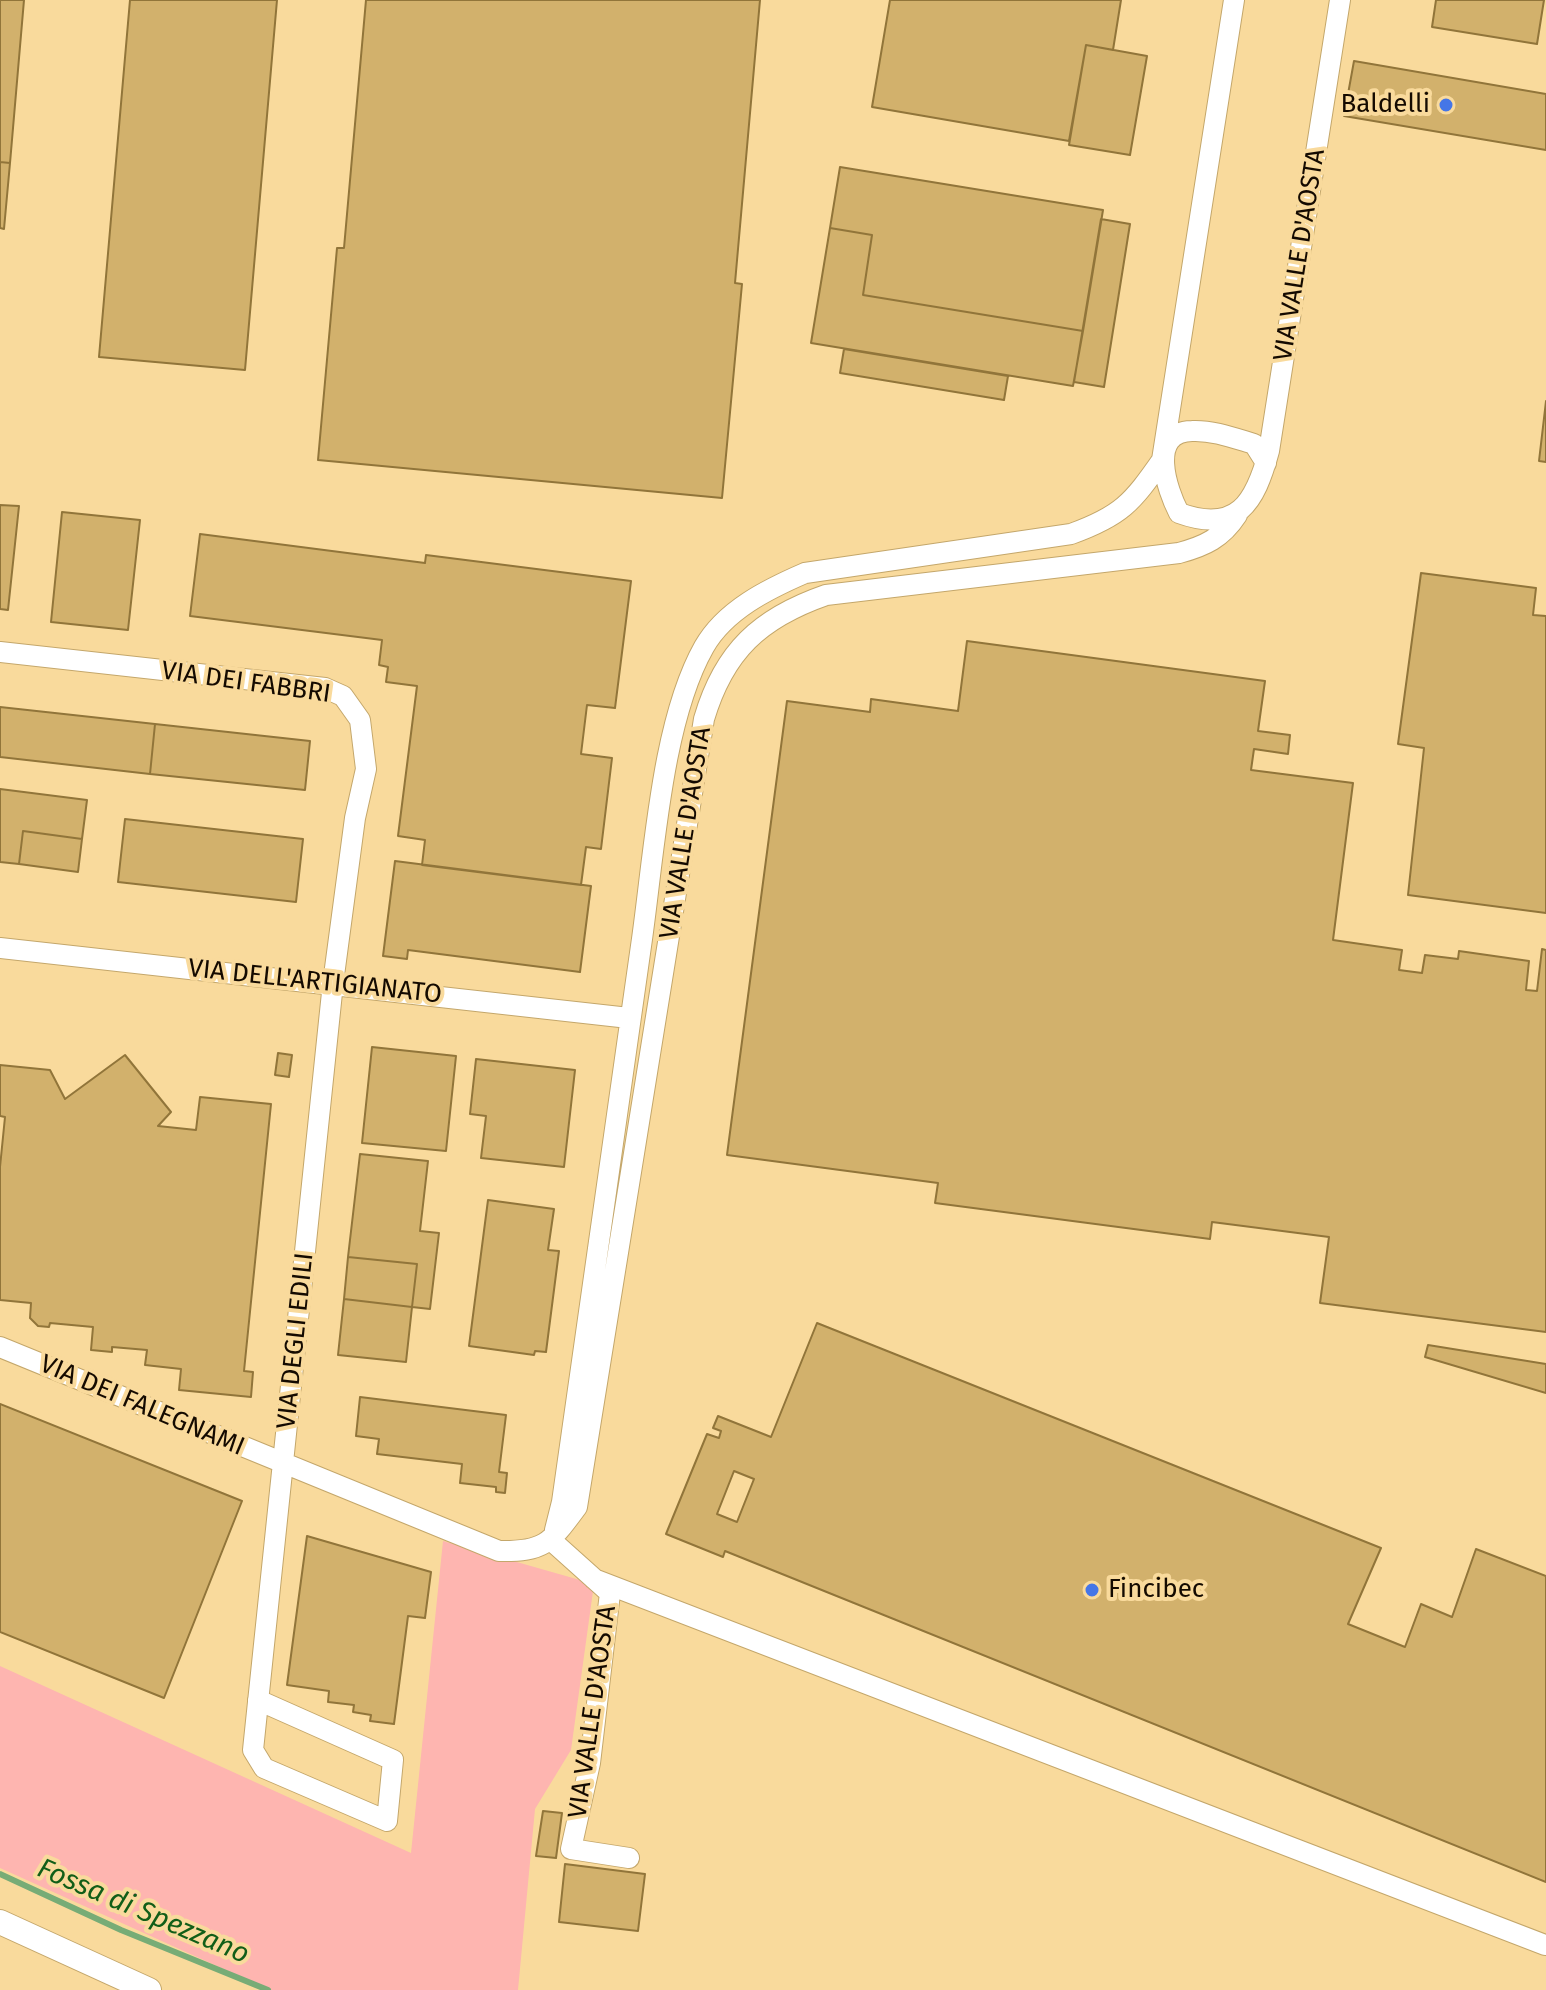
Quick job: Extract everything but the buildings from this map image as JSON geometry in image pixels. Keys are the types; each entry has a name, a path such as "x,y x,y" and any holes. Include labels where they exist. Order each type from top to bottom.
{"street":[{"name":"VIA VALLE D'AOSTA","path":"1234,0 1162,460 1166,490 1179,513 1205,522 1237,515"},
{"name":"VIA VALLE D'AOSTA","path":"552,1541 577,1507 704,719 715,682 756,632 775,616 826,595 1179,553 1202,547 1224,534 1260,485 1266,463 1340,0"},
{"name":"VIA VALLE D'AOSTA","path":"552,1541 562,1502 629,1018 680,697 706,644 744,605 766,590 805,573 1071,534 1103,522 1132,502 1162,460 1173,438 1189,430 1225,435 1254,444 1266,463"},
{"name":"VIA DEI FABBRI","path":"0,652 325,688 343,696 360,720 366,769 355,818 333,983"},
{"name":"VIA DELL'ARTIGIANATO","path":"0,948 629,1018"},
{"name":"VIA DEGLI EDILI","path":"258,1700 393,1760 387,1821 264,1768 253,1750 258,1700 283,1465 333,983"},
{"name":"VIA DEI FALEGNAMI","path":"0,1347 283,1465"},
{"path":"283,1465 499,1551 529,1552 552,1541"},
{"name":"VIA VALLE D'AOSTA","path":"552,1541 610,1593 590,1763 571,1849 629,1858"},
{"path":"594,1579 1545,1945"},
{"path":"0,1922 149,1990"}],"shaded area":[{"path":"443,1541 594,1584 571,1750 535,1809 518,1990 270,1990 0,1868 0,1666 411,1853"}],"waterway":[{"name":"Fossa di Spezzano","path":"0,1874 121,1930 268,1990"}],"place":[{"name":"Baldelli","path":"1446,105"},
{"name":"Fincibec","path":"1092,1590"}]}
